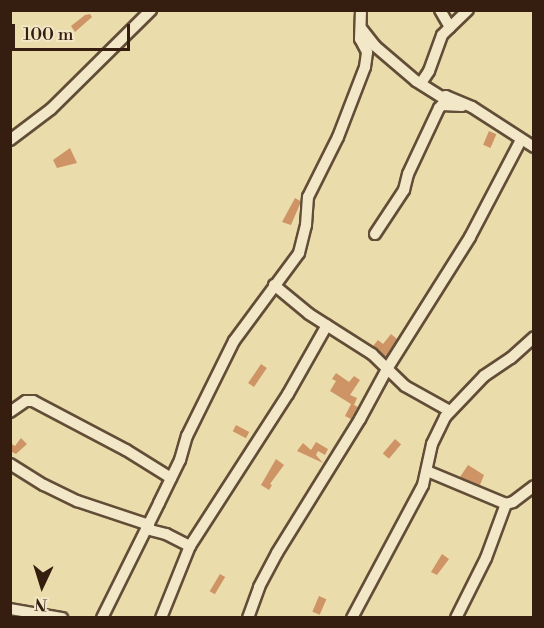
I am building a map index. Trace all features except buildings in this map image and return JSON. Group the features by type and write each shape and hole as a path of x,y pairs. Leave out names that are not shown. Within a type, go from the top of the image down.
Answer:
{"street":[{"path":"10,140 51,109 151,10"},
{"path":"102,618 171,478 187,436 234,341 299,253 306,225 308,197 338,137 365,67 367,52 361,41 362,10"},
{"path":"440,10 450,27"},
{"path":"421,83 429,70 442,35 468,10"},
{"path":"361,28 375,46 421,83 442,97 446,96 472,107 534,147"},
{"path":"375,234 404,190 408,174 439,108 442,105 472,107"},
{"path":"248,618 266,573 365,410 387,369 470,237 521,140"},
{"path":"274,285 296,304 372,354 405,386 450,411"},
{"path":"161,618 190,546 288,394 327,325"},
{"path":"352,618 423,485 432,444 450,411 484,376 519,352 534,337"},
{"path":"10,412 31,400 126,450 171,478"},
{"path":"10,464 44,485 77,501 166,534 190,546"},
{"path":"427,471 506,504"},
{"path":"456,618 486,558 506,504 534,486"},
{"path":"10,609 62,618"}]}
